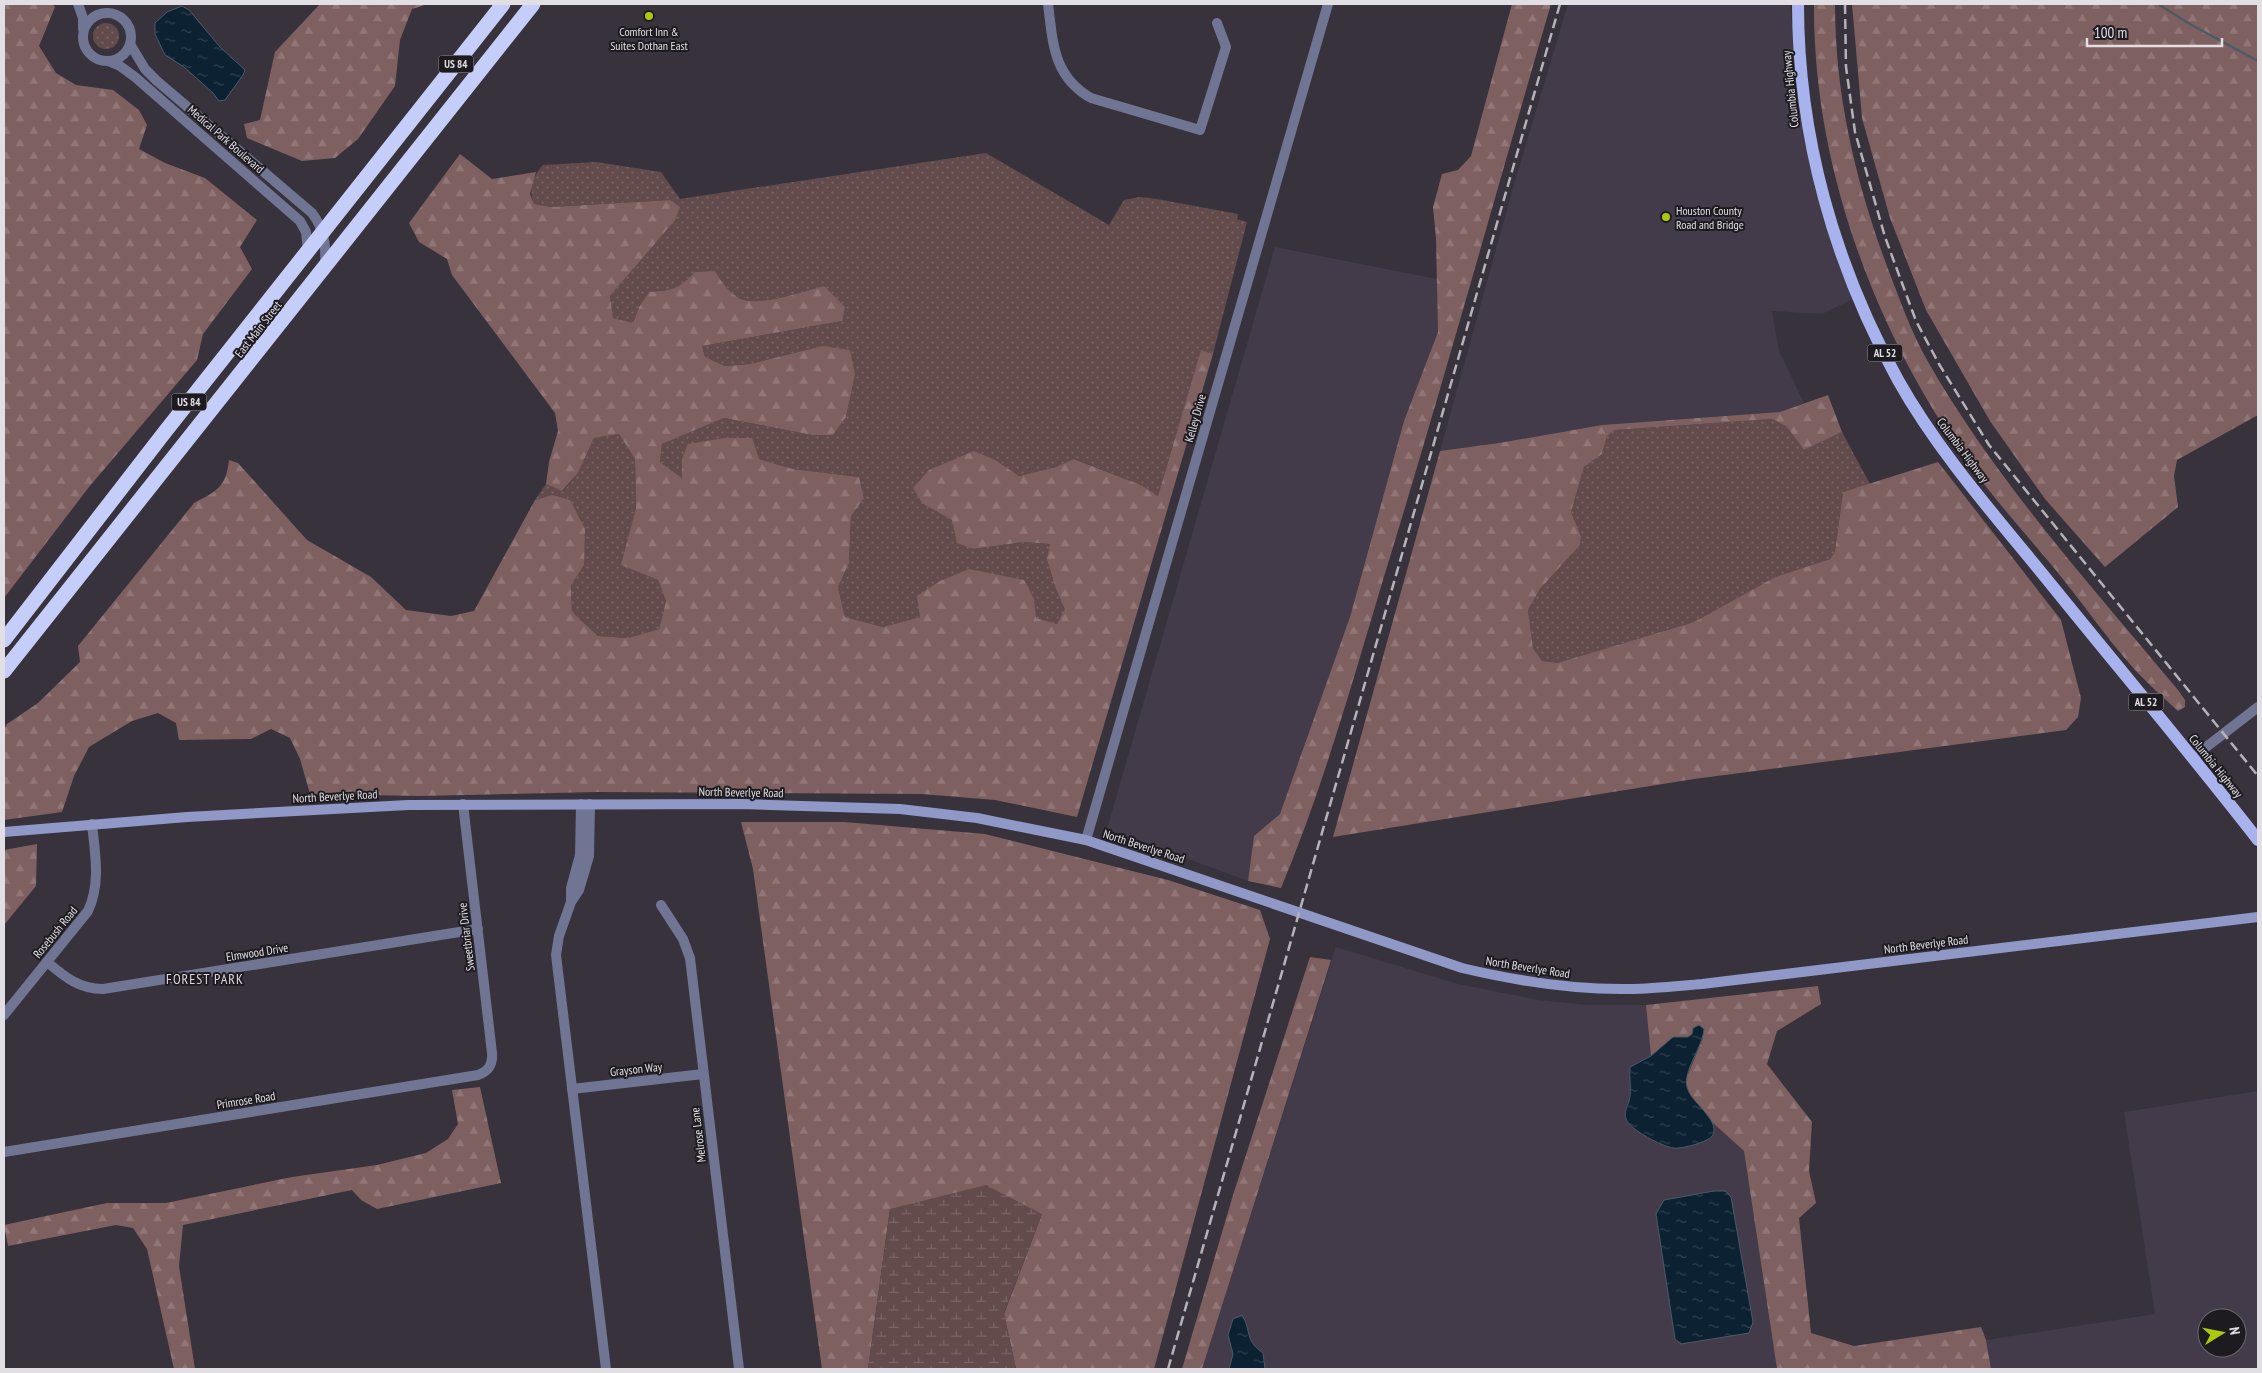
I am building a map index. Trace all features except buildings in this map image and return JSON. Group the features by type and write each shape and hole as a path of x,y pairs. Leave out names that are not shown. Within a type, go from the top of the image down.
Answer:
{"highway":[{"name":"East Main Street","path":"4,640 503,4"},
{"name":"East Main Street","path":"4,671 533,4"}],"main road":[{"name":"Columbia Highway","path":"1798,4 1800,61 1806,118 1828,214 1853,286 1899,380 1959,470 2258,840"}],"street":[{"path":"78,4 83,18 83,30 83,41 88,52 97,59 108,61 124,54 130,44 131,32 126,22 117,14 102,8 89,20 83,30"},
{"path":"1048,4 1054,50 1060,67 1078,91 1091,98 1200,130 1226,47 1217,23"},
{"name":"Kelley Drive","path":"1086,840 1328,4"},
{"name":"Medical Park Boulevard","path":"130,44 145,70 312,213 326,241 325,267"},
{"name":"Medical Park Boulevard","path":"108,61 120,66 135,77 300,221 306,232 308,251"},
{"path":"312,213 323,215 339,212"},
{"path":"2192,758 2258,707"},
{"name":"North Beverlye Road","path":"4,832 92,824 346,807 463,804 752,804 900,809 977,818 1086,840 1462,968 1516,980 1574,987 1630,989 1702,984 2258,917"},
{"name":"Sweetbriar Drive","path":"463,804 492,1053 490,1067"},
{"path":"586,804 580,855 571,888 570,902 559,936 556,955 606,1369"},
{"name":"Rosebush Road","path":"4,1015 88,911 93,900 96,868 92,824"},
{"name":"Melrose Lane","path":"661,905 680,933 688,952 739,1369"},
{"name":"Elmwood Drive","path":"47,962 74,983 89,988 103,989 478,929"},
{"name":"Primrose Road","path":"4,1152 478,1075 490,1067"},
{"name":"Grayson Way","path":"572,1089 703,1074"}],"shaded area":[{"path":"1568,4 1790,4 1798,102 1815,189 1853,299 1822,314 1772,311 1779,351 1804,403 1780,412 1602,425 1440,451 1515,181"},
{"path":"1275,247 1437,279 1438,332 1404,421 1350,617 1280,814 1254,836 1248,881 1107,829"},
{"path":"1336,947 1458,984 1538,1000 1587,1005 1646,1005 1651,1056 1630,1067 1630,1095 1626,1109 1714,1131 1712,1122 1744,1151 1777,1369 1202,1369"},
{"path":"2258,1091 2258,1369 1991,1369 1986,1340 2155,1314 2124,1112"}],"green space":[{"path":"4,4 53,4 55,7 39,46 56,73 76,85 113,90 139,110 147,125 139,149 165,163 205,178 257,220 240,247 252,269 203,334 197,360 89,487 4,598"},
{"path":"320,4 428,4 412,9 400,40 395,86 358,139 335,158 302,161 247,138 244,124 260,120 275,52"},
{"path":"1512,4 1551,4 1360,658 1324,774 1281,888 1248,881 1254,836 1280,814 1350,617 1404,421 1438,332 1436,238 1433,207 1442,174 1458,170 1471,156"},
{"path":"1814,4 1835,4 1836,38 1843,106 1857,172 1888,269 1921,349 1954,405 2014,490 2045,531 2178,690 2185,700 2185,707 2178,711 2125,659 2054,568 1987,488 1966,460 1933,409 1903,356 1877,301 1855,243 1837,184 1824,125 1816,64"},
{"path":"1852,4 2258,4 2258,415 2177,460 2174,476 2178,507 2105,567 2045,499 1990,421 1926,310 1890,218 1862,118"},
{"path":"106,23 115,27 119,36 115,45 106,49 97,45 93,36 97,27"},
{"path":"986,153 1109,225 1124,200 1140,197 1238,214 1237,219 1247,222 1213,354 1201,351 1158,496 1141,485 1075,459 1056,467 1019,476 997,461 923,504 952,520 974,549 1023,542 1050,544 1056,589 1066,609 1057,624 1035,618 1034,599 968,569 940,581 920,617 883,627 845,617 838,587 849,563 851,515 864,498 859,477 793,469 759,459 682,459 682,478 660,462 662,444 724,418 812,435 833,435 846,417 855,375 822,346 750,364 725,366 705,357 702,346 842,321 824,286 770,300 749,301 733,294 715,271 696,272 675,288 649,292 639,307 633,323 613,318 610,296 633,269 669,200 551,207 534,204 531,194 532,183 543,165 596,162 661,172 680,199"},
{"path":"460,154 492,179 536,172 530,194 534,204 551,207 670,200 680,207 675,220 610,296 613,318 633,323 639,307 649,292 675,288 695,272 715,271 729,290 741,299 749,301 770,300 824,286 845,307 842,321 702,346 705,357 725,366 750,364 822,346 850,350 855,375 846,417 833,435 812,435 724,418 662,444 660,462 682,478 682,459 688,444 725,438 752,438 759,459 793,469 859,477 864,498 851,516 849,563 838,587 845,617 883,627 920,617 917,596 940,581 968,569 1024,580 1034,599 1036,618 1057,624 1065,609 1056,589 1047,559 1050,544 1023,542 974,549 957,543 952,520 923,504 913,488 929,470 974,451 997,461 1019,476 1056,467 1074,459 1141,485 1158,496 1201,350 1213,354 1077,817 995,800 922,794 598,792 419,796 310,794 300,759 290,738 271,729 251,739 179,740 176,723 158,713 132,721 89,747 74,776 62,812 4,820 4,729 7,724 38,703 80,662 78,646 194,503 219,487 226,476 229,460 238,463 307,540 371,577 406,610 451,616 474,611 535,500 552,495 570,500 585,529 584,565 571,585 572,612 598,636 628,638 659,629 666,601 658,580 621,565 636,508 635,459 619,434 594,438 578,473 562,491 546,484 549,462 558,431 555,413 452,275 447,259 419,242 409,223"},
{"path":"1828,395 1842,432 1804,450 1787,427 1772,419 1615,430 1607,436 1602,454 1584,467 1571,512 1581,536 1580,545 1540,589 1528,610 1533,648 1542,661 1557,663 1694,622 1775,577 1830,559 1835,551 1843,492 1938,462 2061,620 2081,698 2078,717 2066,730 1694,779 1333,837 1440,451 1602,425 1780,412"},
{"path":"1772,419 1787,427 1804,450 1842,432 1870,484 1843,492 1835,551 1830,559 1775,577 1694,622 1557,663 1542,661 1533,648 1528,610 1540,589 1580,545 1581,536 1571,512 1584,467 1602,454 1607,436 1615,430"},
{"path":"619,434 635,459 636,508 622,565 658,580 666,601 659,629 628,638 598,636 572,612 571,584 584,565 552,495 535,500 546,484 563,491 578,473 594,438"},
{"path":"741,822 844,822 985,834 1168,880 1260,910 1270,939 1154,1369 1016,1369 1004,1314 1042,1214 890,1209 868,1369 822,1369 753,869"},
{"path":"37,844 36,886 4,925 4,850"},
{"path":"1310,957 1331,960 1202,1369 1182,1369 1233,1195"},
{"path":"1818,986 1821,1004 1777,1031 1767,1064 1812,1122 1809,1171 1816,1203 1799,1218 1811,1333 1854,1346 1981,1327 1986,1340 1991,1369 1777,1369 1744,1151 1712,1122 1692,1099 1687,1087 1686,1079 1703,1038 1692,1034 1688,1037 1673,1037 1651,1056 1646,1005"},
{"path":"480,1087 501,1183 377,1209 361,1200 352,1190 183,1225 179,1266 195,1369 174,1369 147,1249 133,1228 116,1225 8,1246 4,1225 107,1203 166,1203 292,1177 377,1165 426,1153 448,1139 458,1124 452,1090"},
{"path":"986,1185 1042,1214 1004,1313 1016,1369 868,1369 890,1209"}],"water":[{"path":"182,6 189,10 220,47 245,70 225,100 219,101 213,93 184,67 165,55 155,34 155,23 167,12"},
{"path":"1699,1025 1704,1029 1703,1036 1690,1066 1687,1087 1693,1099 1709,1117 1714,1129 1713,1135 1711,1138 1689,1146 1669,1147 1640,1133 1626,1119 1630,1093 1630,1067 1651,1056 1673,1037 1688,1037 1692,1034 1693,1028"},
{"path":"1714,1191 1725,1191 1731,1197 1753,1322 1749,1333 1681,1344 1675,1339 1656,1214 1664,1200"},
{"path":"1242,1315 1253,1344 1263,1353 1265,1369 1229,1369 1233,1354 1228,1335 1233,1319"}],"waterway":[{"path":"2158,4 2188,23 2258,61"}],"railway":[{"path":"1168,1369 1560,4"},
{"path":"1845,4 1846,67 1855,132 1885,237 1916,321 1939,364 1989,445 2258,776"}],"place":[{"name":"Comfort Inn & Suites Dothan East","path":"649,16"},
{"name":"Houston County Road and Bridge","path":"1666,217"}],"district":[{"name":"FOREST PARK","path":"205,979"}]}
